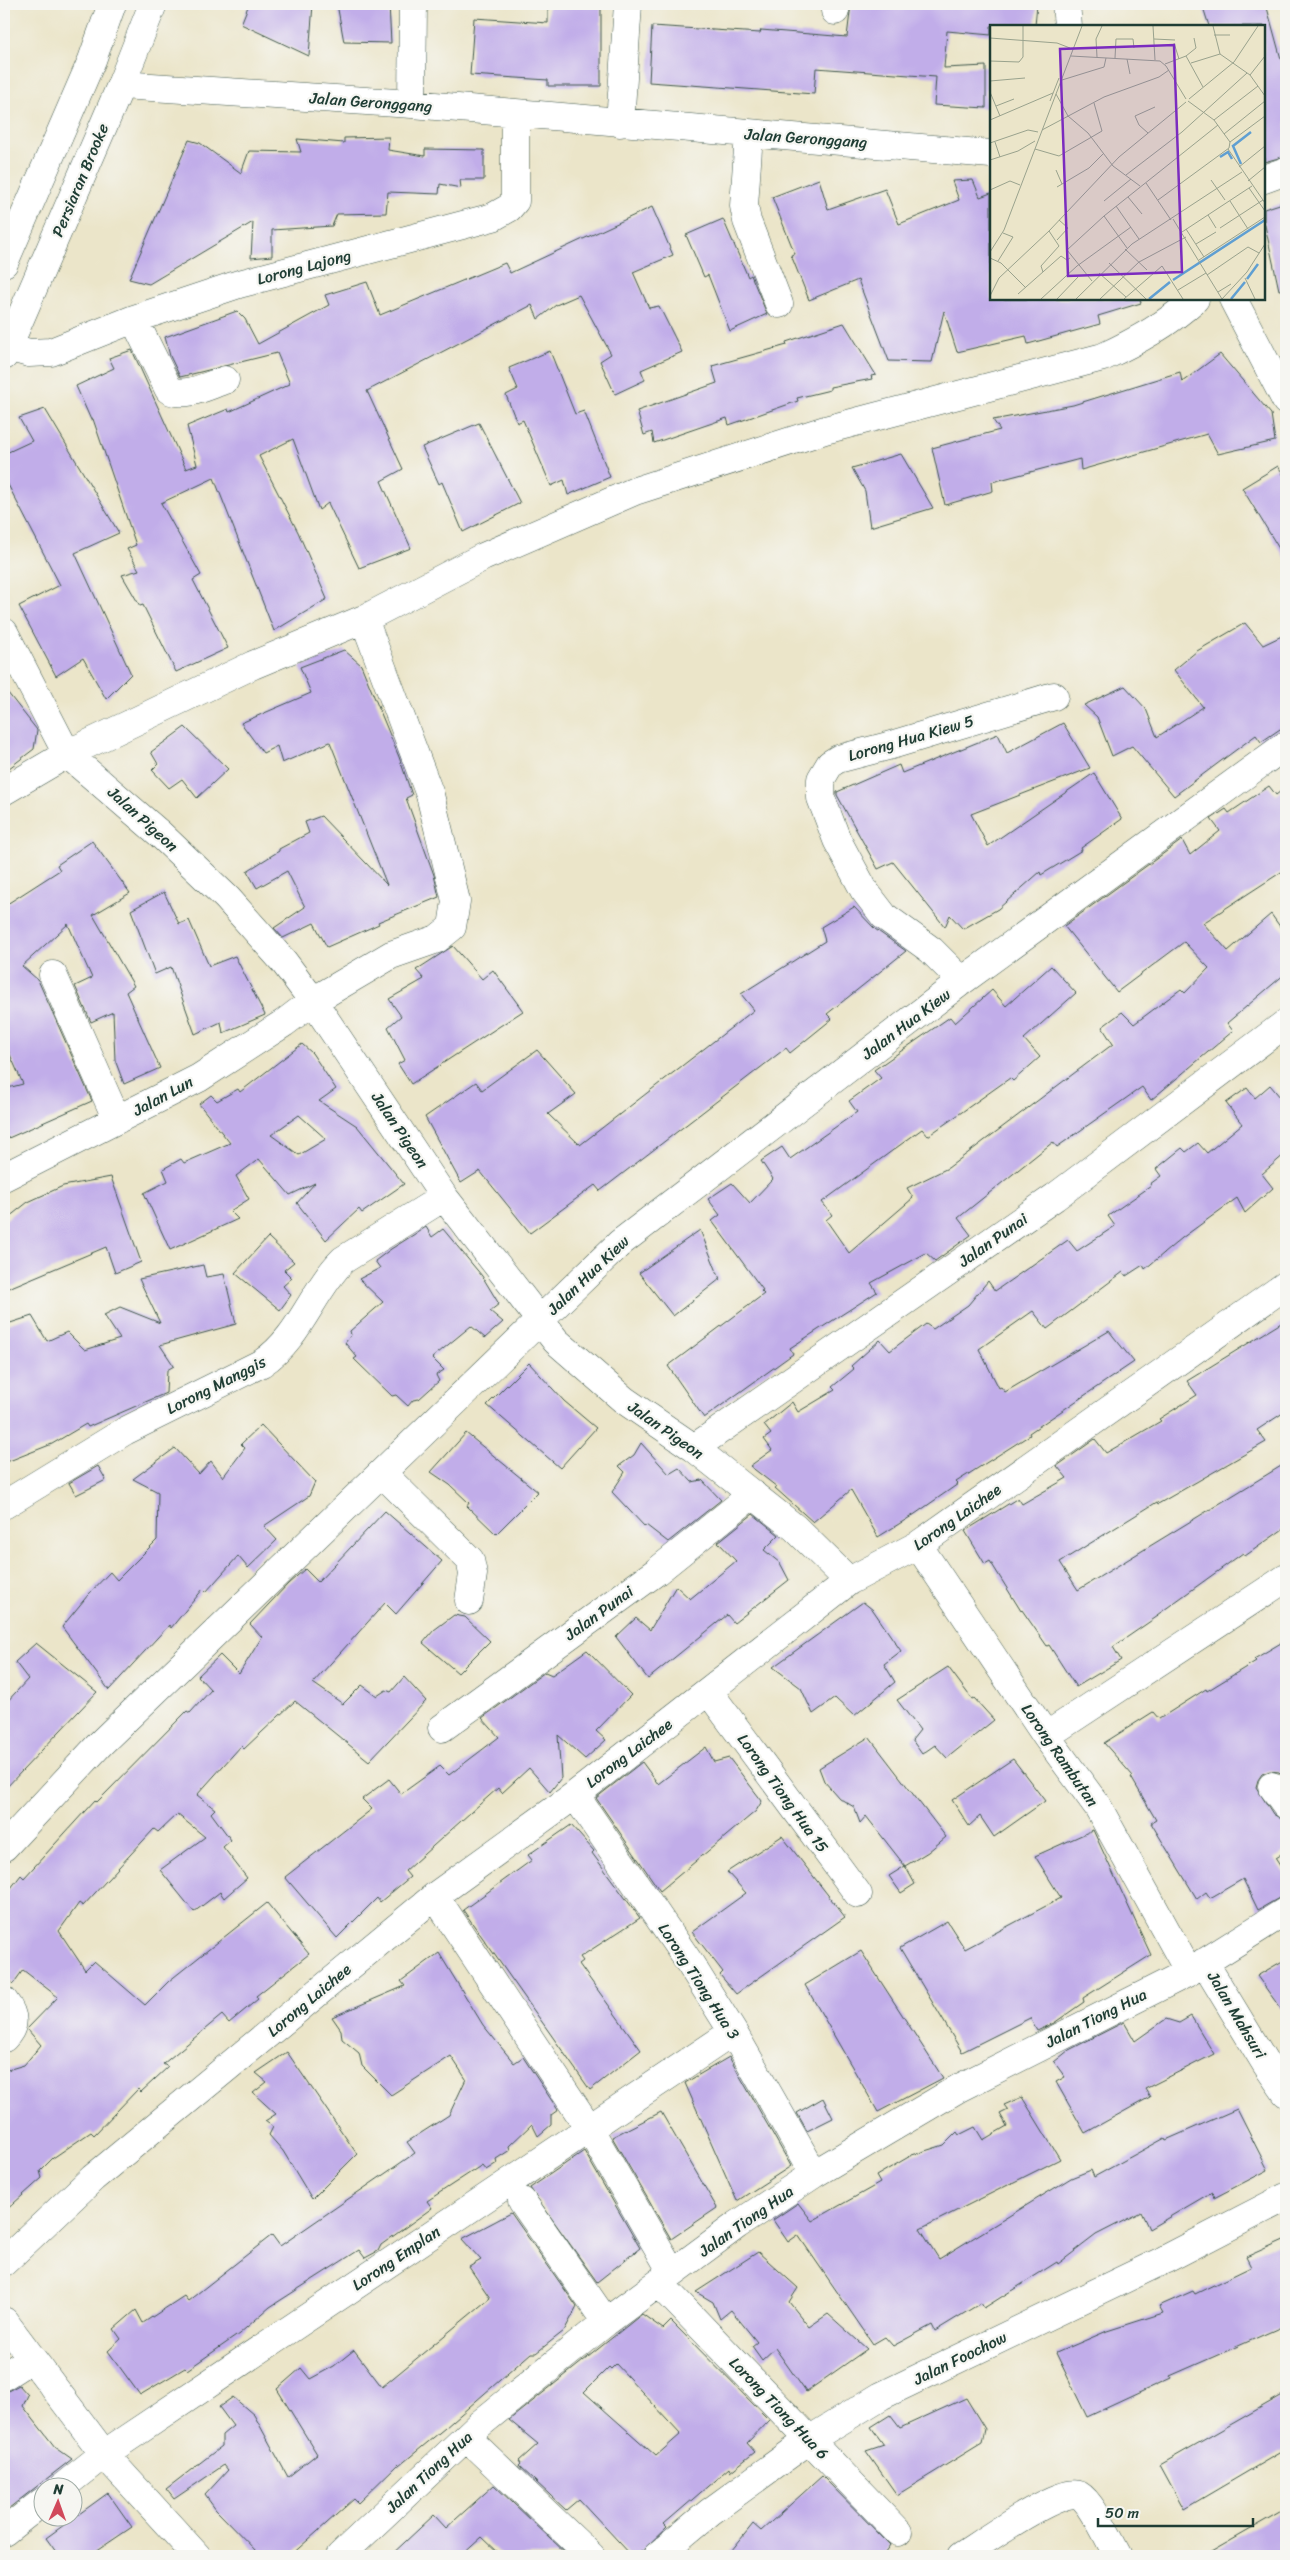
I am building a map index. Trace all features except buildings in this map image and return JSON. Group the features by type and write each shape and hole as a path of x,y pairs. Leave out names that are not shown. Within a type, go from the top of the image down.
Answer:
{"street":[{"path":"4,263 92,60 112,4"},
{"name":"Persiaran Brooke","path":"6,351 121,85 153,4"},
{"path":"412,104 413,4"},
{"path":"620,123 628,4"},
{"path":"1066,4 1068,25"},
{"name":"Jalan Geronggang","path":"121,85 412,104 990,154"},
{"name":"Lorong Lajong","path":"6,351 51,352 134,319 240,284 493,217 509,208 515,201 516,113"},
{"path":"749,134 744,206 747,221 779,304"},
{"path":"1265,179 1286,171"},
{"path":"4,791 67,754 253,665 364,619 483,557 635,491 825,430 1104,357 1172,320 1194,300"},
{"path":"1234,300 1286,401"},
{"path":"134,319 169,390 176,393 184,393 225,380"},
{"name":"Jalan Lun","path":"4,1176 199,1078 284,1023 313,1001 391,955 437,940 452,927 455,915 455,895 430,794 364,619"},
{"name":"Jalan Pigeon","path":"4,632 67,754 160,834 227,898 284,962 313,1001 444,1196 556,1341 624,1400 694,1448 795,1528 850,1580"},
{"name":"Lorong Hua Kiew 5","path":"962,980 931,950 884,916 864,890 837,840 822,798 821,779 830,764 838,759 1054,696"},
{"name":"Jalan Hua Kiew","path":"4,1847 100,1744 620,1243 962,980 1286,745"},
{"path":"53,974 116,1120"},
{"name":"Jalan Punai","path":"694,1448 1055,1197 1286,1023"},
{"name":"Lorong Manggis","path":"4,1505 125,1431 262,1363 277,1353 286,1343 329,1274 343,1260 444,1196"},
{"name":"Lorong Laichee","path":"4,2262 93,2178 434,1896 575,1795 850,1580 918,1546 1286,1285"},
{"path":"382,1474 470,1560 473,1574 469,1601"},
{"name":"Jalan Punai","path":"442,1728 656,1572 753,1494"},
{"name":"Lorong Rambutan","path":"918,1546 1046,1736 1098,1807 1197,1967"},
{"path":"1046,1736 1286,1578"},
{"name":"Lorong Tiong Hua 15","path":"709,1692 858,1894"},
{"name":"Lorong Tiong Hua 3","path":"575,1795 691,1965 733,2032 814,2174"},
{"name":"Lorong Tiong Hua 6","path":"434,1896 589,2128 666,2278 809,2440 898,2532"},
{"name":"Jalan Tiong Hua","path":"353,2552 466,2437 606,2322 814,2174 959,2088 1197,1967 1286,1911"},
{"name":"Jalan Mahsuri","path":"1197,1967 1286,2093"},
{"path":"4,2001 11,2010 14,2021 13,2027 4,2038"},
{"name":"Lorong Emplan","path":"74,2478 104,2454 733,2032"},
{"name":"Jalan Foochow","path":"657,2556 710,2512 809,2440 881,2396 1164,2260 1286,2197"},
{"path":"522,2201 606,2322"},
{"path":"4,2321 104,2454 197,2556"},
{"path":"4,2376 32,2358"},
{"path":"466,2437 591,2556"},
{"path":"961,2556 1049,2502 1069,2493 1080,2496 1089,2505 1118,2556"},
{"path":"4,2532 32,2510"}]}
